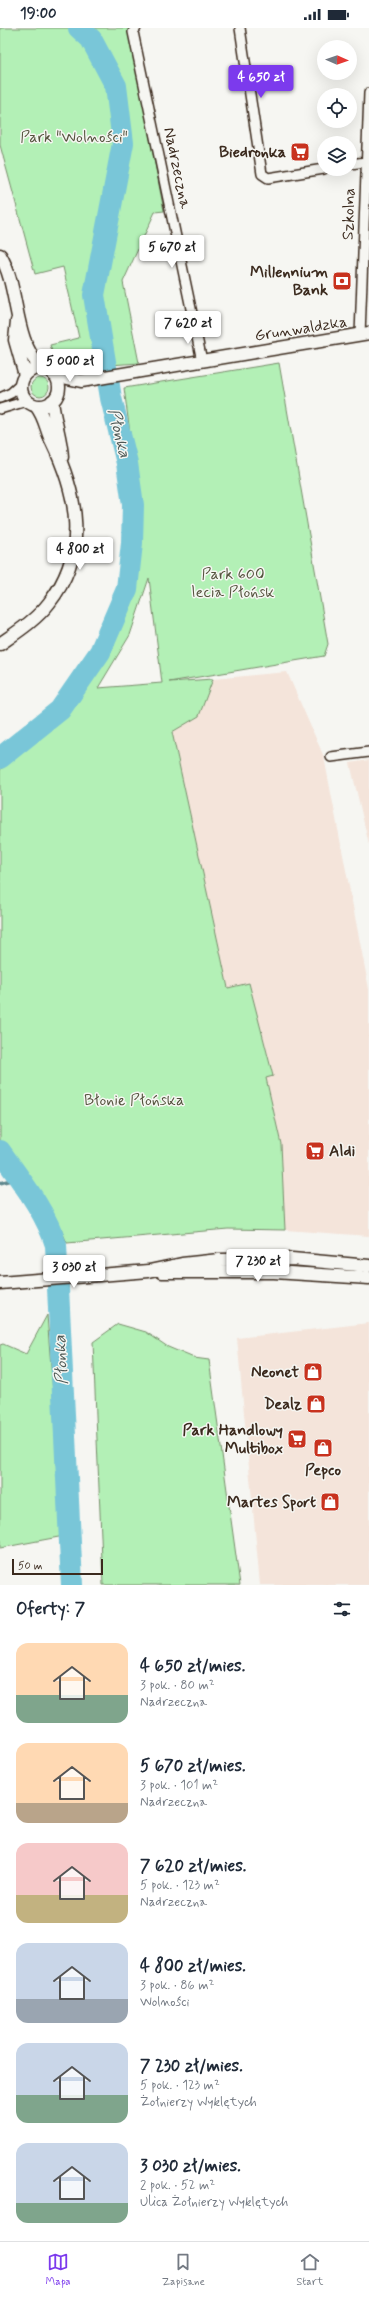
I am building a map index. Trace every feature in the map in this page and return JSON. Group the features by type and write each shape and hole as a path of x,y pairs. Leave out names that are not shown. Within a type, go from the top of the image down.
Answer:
{"street":[{"name":"Nadrzeczna","path":"136,28 133,32 202,361"},
{"path":"240,28 262,174 268,178 317,170"},
{"name":"Szkolna","path":"366,335 366,162 369,93"},
{"path":"357,163 366,162"},
{"path":"0,255 7,272 17,320 33,357 41,368 54,375 58,385 54,398 53,414 60,436 63,464"},
{"path":"0,644 34,620 49,603 62,582 70,563 75,542 75,510 72,491 63,464 32,403 21,390 23,379 15,340 17,320"},
{"name":"Grunwaldzka","path":"54,398 81,382 366,335"},
{"path":"0,398 11,393 32,369 41,368"},
{"name":"Grunwaldzka","path":"54,375 81,382"},
{"path":"0,409 32,403 45,405 54,398"},
{"path":"331,757 369,752"},
{"path":"0,1283 148,1271 188,1263 258,1258 369,1266"},
{"path":"148,1271 182,1273 274,1272 369,1278"}],"shaded area":[{"path":"287,672 324,757 369,989 369,1236 285,1230 281,1144 266,1077 273,1075 249,983 228,988 172,732 199,716 213,679"},
{"path":"369,760 369,845 350,763"},
{"path":"369,1323 369,1585 260,1585 237,1338"}],"green space":[{"name":"Park \"Wolności\"","path":"0,28 129,28 164,211 155,212 123,282 139,363 66,368 55,361 50,345 79,338 63,267 35,274 0,145"},
{"name":"Błonie Płońska","path":"279,363 328,644 324,656 169,682 213,679 199,716 172,732 228,988 249,983 273,1076 266,1078 281,1144 285,1230 228,1229 67,1243 61,1229 0,1142 0,770 64,713 105,654 132,591 141,516 124,388","holes":["149,578 162,683 98,688 130,635"]},
{"path":"36,378 44,378 49,383 47,394 44,396 36,396 31,391 31,383"},
{"path":"47,1315 64,1536 0,1548 0,1345 3,1344 26,1354"},
{"path":"118,1324 146,1332 168,1347 194,1358 209,1360 240,1585 103,1585 93,1342"}],"waterway":[{"name":"Płonka","path":"0,758 60,710 100,652 127,589 132,543 133,505 127,463 111,398 94,295 123,143 116,86 91,39 79,28"},
{"name":"Płonka","path":"0,1151 39,1208 46,1220 56,1245 72,1585"},
{"path":"0,1183 18,1178"}],"place":[{"name":"Biedronka","path":"300,152"},
{"name":"Millennium Bank","path":"342,281"},
{"name":"Aldi","path":"315,1151"},
{"name":"Neonet","path":"313,1372"},
{"name":"Dealz","path":"316,1404"},
{"name":"Park Handlowy Multibox","path":"297,1439"},
{"name":"Pepco","path":"323,1448"},
{"name":"Martes Sport","path":"330,1502"}],"park label":[{"name":"Park 600 lecia Płońsk","path":"233,583"}]}
